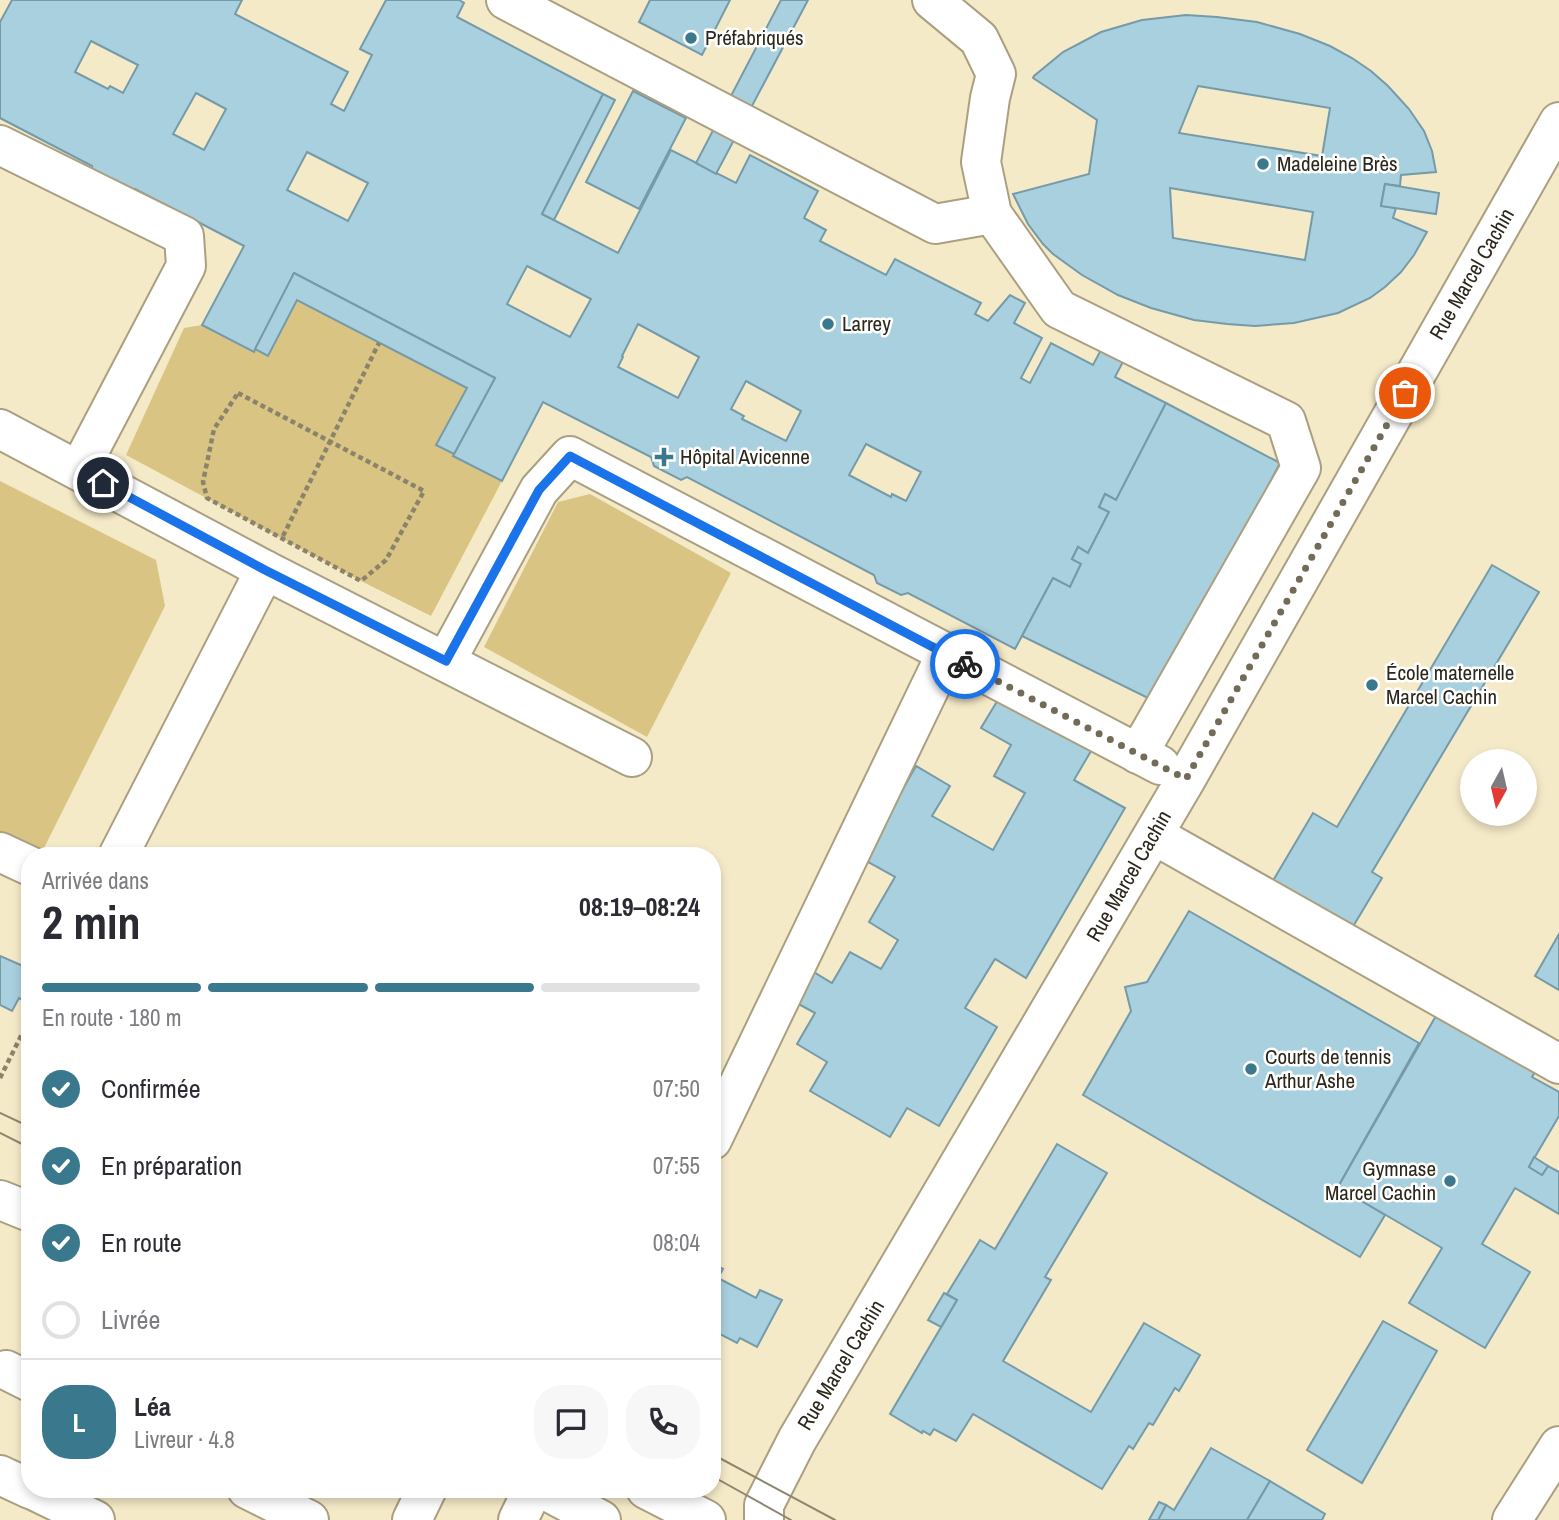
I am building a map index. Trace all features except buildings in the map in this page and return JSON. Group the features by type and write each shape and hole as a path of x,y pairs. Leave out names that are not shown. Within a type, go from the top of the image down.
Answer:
{"street":[{"path":"506,0 934,224 992,214"},
{"path":"932,0 979,39 996,74 981,162 992,214 1059,309 1286,421 1301,468 1138,754"},
{"name":"Rue Marcel Cachin","path":"764,1520 764,1505 797,1440 1154,835 1559,122"},
{"path":"0,145 184,236 186,266 79,470"},
{"path":"0,429 79,470 273,554 446,661 632,757"},
{"path":"446,661 539,490 570,456 1186,779"},
{"path":"123,847 273,554"},
{"path":"721,1121 946,654"},
{"path":"1154,835 1559,1064"},
{"path":"0,852 21,862"},
{"path":"0,1200 21,1208"},
{"path":"1513,1520 1559,1446"},
{"path":"0,1475 21,1485"},
{"path":"49,1498 95,1520"},
{"path":"265,1498 309,1520"},
{"path":"412,1520 423,1498"},
{"path":"518,1520 529,1498"},
{"path":"560,1498 601,1520"},
{"path":"663,1498 706,1520"}],"path":[{"path":"273,554 379,343"},
{"path":"238,393 424,491 386,560 361,581 273,554 207,498 203,482 214,429 238,393"},
{"path":"0,1078 21,1036"}],"shaded area":[{"path":"297,300 467,388 437,445 502,481 431,616 126,455 184,328 202,325 268,356"},
{"path":"0,481 156,560 165,606 44,847 21,847 21,849 0,842"},
{"path":"590,494 731,573 647,737 484,647 558,502"}],"tram line":[{"path":"0,1113 21,1123"},
{"path":"0,1133 21,1144"},
{"path":"721,1459 835,1520"},
{"path":"721,1481 791,1520"}],"way so far":[{"path":"965,664 1186,779 1405,393"}],"place":[{"name":"Préfabriqués","path":"691,38"},
{"name":"Madeleine Brès","path":"1263,164"},
{"name":"Larrey","path":"828,324"},
{"name":"Hôpital Avicenne","path":"664,457"},
{"name":"École maternelle Marcel Cachin","path":"1372,685"},
{"name":"Courts de tennis Arthur Ashe","path":"1251,1069"},
{"name":"Gymnase Marcel Cachin","path":"1450,1181"}],"route":[{"path":"103,483 265,570 446,661 539,490 570,456 965,664"}]}
